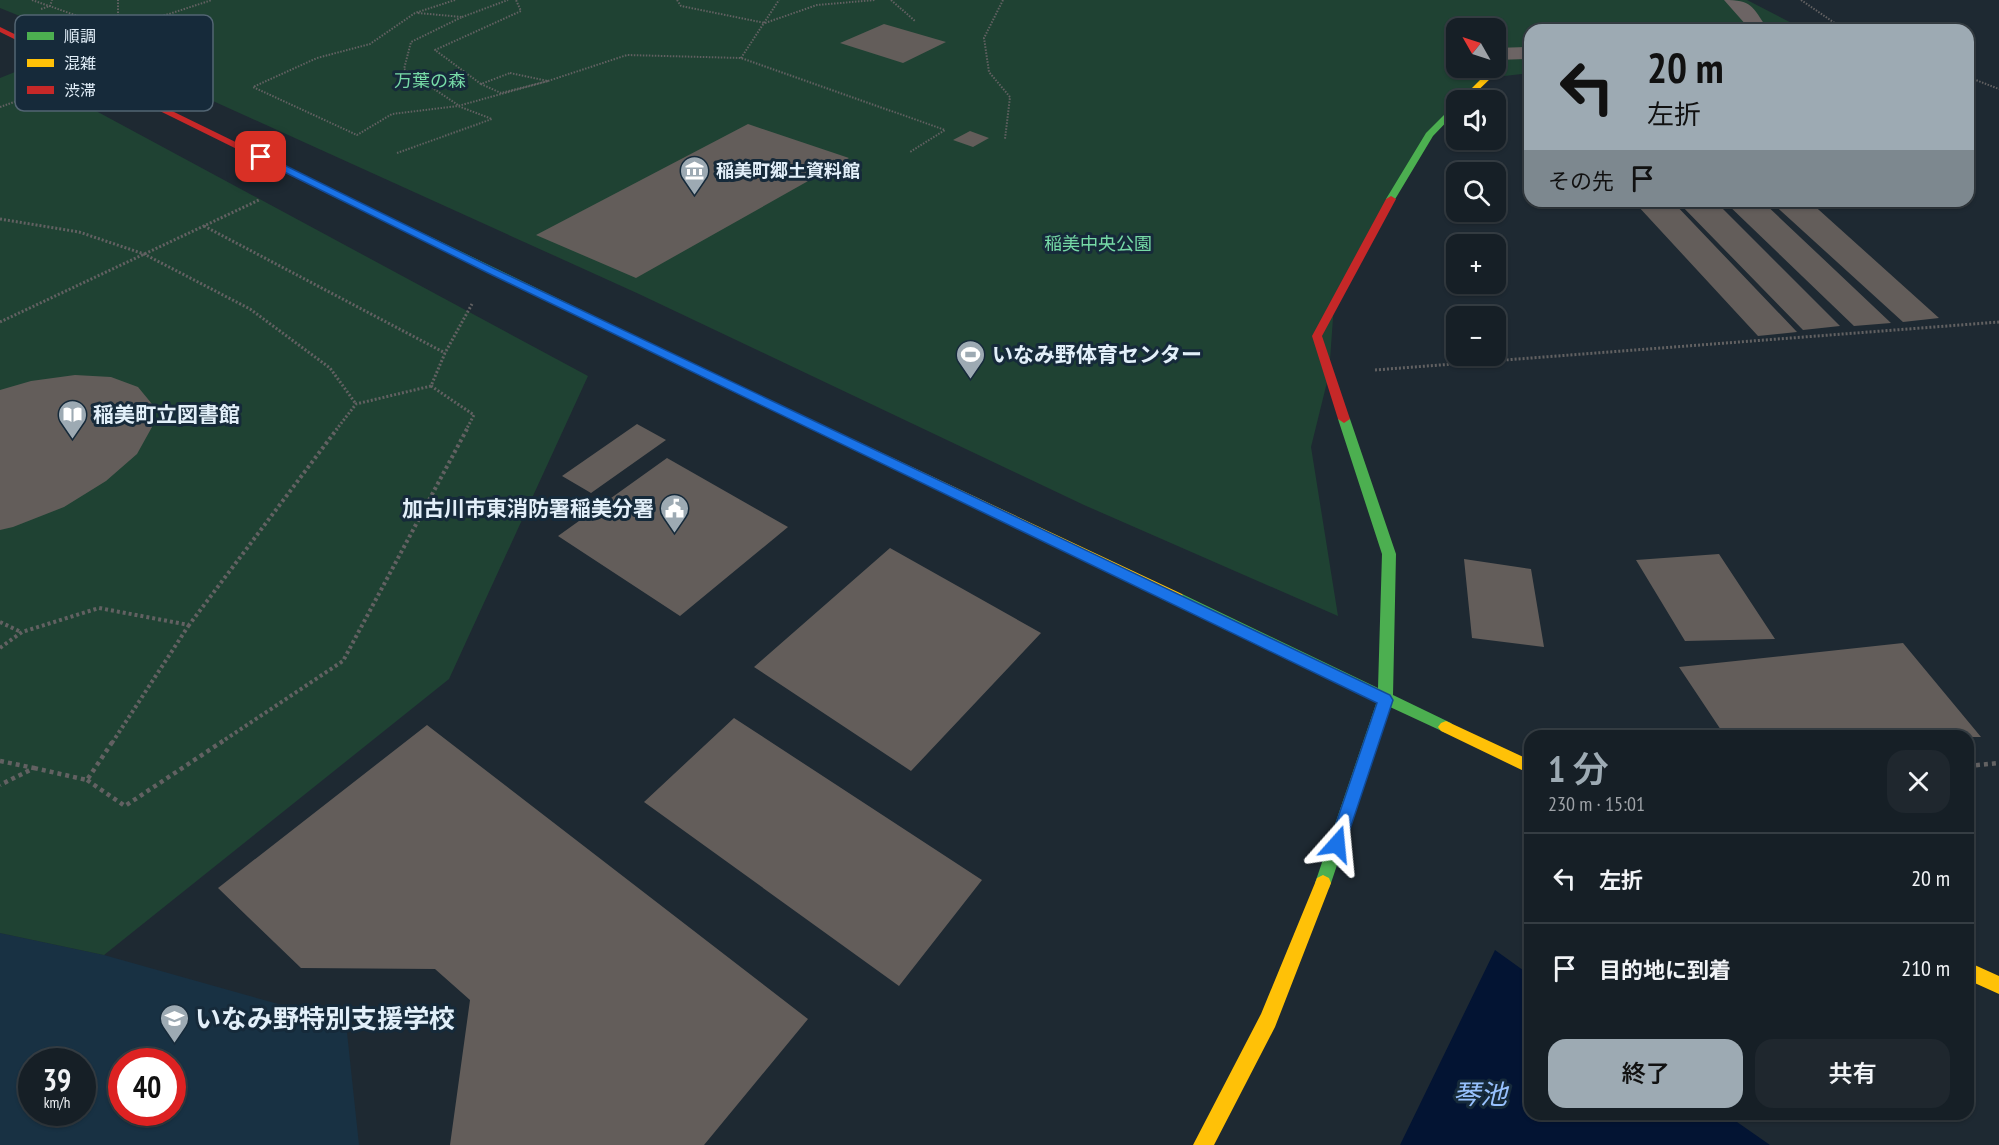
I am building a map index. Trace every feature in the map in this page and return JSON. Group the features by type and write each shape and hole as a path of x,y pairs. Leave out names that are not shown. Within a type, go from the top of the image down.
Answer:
{"street":[{"path":"1733,0 1746,11 1755,24"},
{"path":"0,29 15,36"},
{"path":"1506,54 1524,53"},
{"path":"1473,90 1484,78"},
{"path":"168,111 492,271 1385,700 1524,764"},
{"path":"1203,1145 1272,1009 1330,865 1385,700 1389,554 1317,336 1374,228 1425,142 1446,119"},
{"path":"1974,973 1999,985"}],"path":[{"path":"32,0 75,15"},
{"path":"165,15 212,0"},
{"path":"454,0 415,13 370,44 317,58 253,87 357,135 392,114 458,106 548,81 627,55 741,58 945,130 910,152"},
{"path":"397,153 492,119 458,106 404,69 411,42 462,17 508,0"},
{"path":"516,0 521,11 435,50 481,84 501,93 548,81"},
{"path":"677,0 681,6 765,23 817,5 875,0"},
{"path":"741,58 779,0"},
{"path":"891,0 915,21"},
{"path":"1004,0 984,38 989,72 1010,97 1005,140"},
{"path":"1801,0 1836,24"},
{"path":"415,13 462,17"},
{"path":"481,84 510,73 548,81"},
{"path":"1974,79 1999,89"},
{"path":"0,107 15,102"},
{"path":"0,322 266,197"},
{"path":"0,219 79,232 144,254 250,309 330,368 356,404"},
{"path":"203,225 445,353"},
{"path":"431,386 445,353 492,271"},
{"path":"1329,374 1999,322"},
{"path":"0,761 87,780 125,806 343,661 474,415 431,386 356,404 189,624 87,780"},
{"path":"0,648 22,632 99,608 189,624"},
{"path":"0,622 22,632"},
{"path":"1974,765 1999,763"},
{"path":"0,785 34,768"}],"shaded area":[{"name":"いなみ野特別支援学校","path":"0,933 104,955 346,1023 359,1145 0,1145"}],"green space":[{"name":"稲美中央公園","path":"0,0 1747,0 1793,24 1524,24 1524,74 1506,76 1506,18 1446,18 1446,78 1487,78 1476,90 1446,90 1446,121 1421,148 1334,304 1329,374 1311,447 1338,616 1084,505 639,294 213,101 213,15 17,15 0,8"},
{"path":"15,72 15,111 96,111 588,376 449,679 104,955 0,933 0,78"}],"water":[{"name":"琴池","path":"1495,950 1524,971 1524,1120 1734,1120 1770,1145 1400,1145"}],"building":[{"path":"884,24 946,42 903,63 840,43"},
{"name":"稲美町郷土資料館","path":"748,124 849,158 636,278 536,235"},
{"path":"970,131 989,138 973,147 953,140"},
{"path":"1639,207 1678,207 1797,332 1758,336"},
{"path":"1683,207 1721,207 1840,326 1803,330"},
{"path":"1730,207 1768,207 1891,323 1854,326"},
{"path":"1777,207 1816,207 1939,318 1903,322"},
{"name":"稲美町立図書館","path":"75,375 111,377 138,387 152,404 152,427 137,454 106,481 64,507 0,530 0,390 31,381"},
{"path":"637,424 666,440 591,493 562,476"},
{"path":"667,458 788,527 680,616 558,536"},
{"path":"890,548 1041,633 911,771 754,667"},
{"path":"1719,554 1775,639 1685,641 1636,560"},
{"path":"1464,559 1531,569 1544,647 1472,638"},
{"path":"1903,643 1981,737 1974,737 1974,730 1721,730 1679,667"},
{"path":"734,718 982,880 899,986 644,802"},
{"path":"427,725 808,1019 704,1145 450,1145 470,1000 435,969 301,968 218,888"}],"traffic: fast":[{"path":"1391,199 1429,135 1446,118"},
{"path":"335,194 708,374"},
{"path":"1323,883 1385,700 1389,554 1344,419"},
{"path":"1177,598 1446,727"}],"traffic: slow":[{"path":"1474,90 1487,78"},
{"path":"708,374 1177,598"},
{"path":"1446,727 1524,764"},
{"path":"1203,1145 1268,1020 1323,883"},
{"path":"1974,974 1999,985"}],"traffic: jam":[{"path":"0,29 15,36"},
{"path":"166,111 335,194"},
{"path":"1344,419 1317,336 1391,199"}],"place":[{"name":"稲美町郷土資料館","path":"695,196"},
{"name":"いなみ野体育センター","path":"971,380"},
{"name":"稲美町立図書館","path":"72,440"},
{"name":"加古川市東消防署稲美分署","path":"675,534"},
{"name":"いなみ野特別支援学校","path":"174,1044"}],"route":[{"path":"261,157 492,271 653,346 1385,700 1337,844"}],"park label":[{"name":"万葉の森","path":"430,80"}]}
